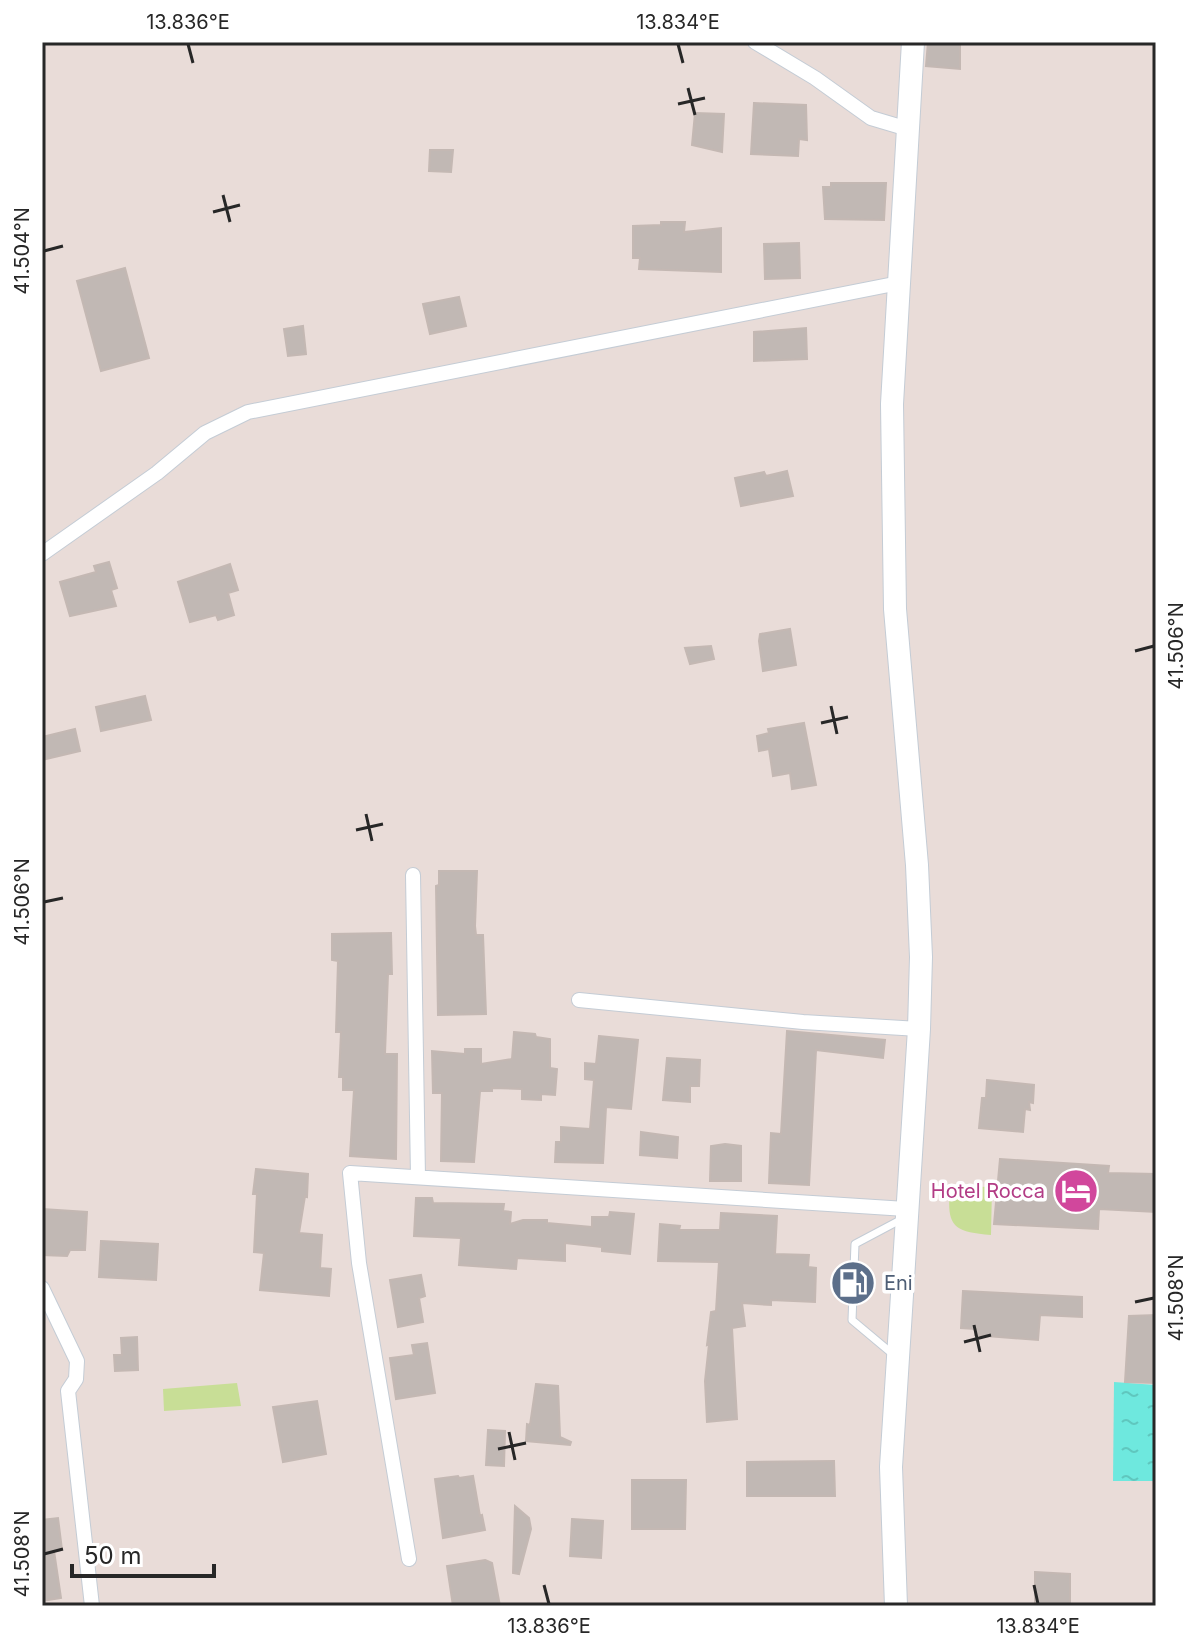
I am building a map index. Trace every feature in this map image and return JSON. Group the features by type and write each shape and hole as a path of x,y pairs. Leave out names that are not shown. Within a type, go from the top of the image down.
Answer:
{"main road":[{"path":"896,1606 891,1467 921,957 917,865 895,609 892,404 913,42"}],"street":[{"path":"755,42 815,78 871,118 908,129"},
{"path":"42,554 157,473 205,433 248,412 899,283"},
{"path":"413,875 418,1177"},
{"path":"579,1000 803,1022 919,1029"},
{"path":"409,1559 362,1277 350,1173 906,1213"},
{"path":"42,1288 77,1361 76,1379 68,1391 92,1606"}],"lane":[{"path":"897,1358 852,1320 855,1244 906,1213"}],"green space":[{"path":"950,1186 992,1187 991,1235 977,1234 954,1224 949,1209"},
{"path":"237,1383 241,1406 164,1411 163,1389"}],"water":[{"path":"1114,1382 1156,1385 1156,1481 1113,1481"}],"building":[{"path":"928,42 960,42 960,69 926,66"},
{"path":"754,103 806,105 807,140 799,139 798,156 751,154"},
{"path":"695,113 724,114 722,152 692,145"},
{"path":"430,150 453,150 451,172 429,171"},
{"path":"831,183 886,183 884,220 825,219 823,187 831,187"},
{"path":"661,222 685,222 684,232 721,228 721,272 639,269 640,258 633,258 633,226 661,225"},
{"path":"799,243 800,278 765,279 764,244"},
{"path":"125,268 149,358 101,371 77,281"},
{"path":"459,297 466,326 430,334 423,304"},
{"path":"303,326 306,354 288,356 284,329"},
{"path":"806,328 807,359 754,361 754,332"},
{"path":"787,471 793,496 741,506 735,478"},
{"path":"109,562 117,588 111,590 116,606 70,616 60,582 96,572 94,566"},
{"path":"230,564 238,590 228,593 234,615 218,620 216,615 190,622 178,582"},
{"path":"790,629 796,665 763,671 760,634"},
{"path":"711,646 714,659 690,664 685,648"},
{"path":"145,696 151,720 101,731 96,707"},
{"path":"804,723 816,785 792,789 790,773 773,776 769,749 759,751 757,736 769,733 768,729"},
{"path":"75,729 80,751 42,760 42,737"},
{"path":"439,871 477,871 475,926 476,935 483,935 486,1014 438,1015 436,886 439,885"},
{"path":"391,933 392,974 388,974 385,1054 397,1054 396,1159 350,1156 354,1090 343,1090 343,1077 339,1077 341,1032 336,1032 338,961 332,960 332,934"},
{"path":"787,1031 885,1040 883,1058 816,1050 809,1185 769,1183 771,1133 781,1134"},
{"path":"514,1032 550,1039 550,1068 557,1069 555,1095 541,1094 541,1100 522,1099 522,1089 492,1088 492,1091 480,1091 474,1162 441,1161 442,1093 433,1093 432,1051 465,1054 465,1049 481,1049 481,1064 512,1059"},
{"path":"599,1036 638,1040 631,1109 606,1107 603,1163 555,1162 556,1142 561,1142 561,1127 590,1129 594,1080 585,1079 585,1063 596,1064"},
{"path":"667,1058 700,1060 699,1086 690,1086 690,1102 663,1100"},
{"path":"987,1080 1034,1085 1033,1103 1029,1102 1030,1110 1025,1109 1023,1132 979,1128"},
{"path":"641,1132 678,1137 677,1158 640,1155"},
{"path":"711,1146 741,1146 741,1181 710,1181"},
{"name":"Hotel Rocca","path":"1000,1159 1109,1166 1108,1173 1156,1174 1156,1212 1099,1209 1098,1229 994,1224"},
{"path":"256,1169 308,1174 307,1197 299,1233 322,1235 320,1268 331,1269 329,1296 260,1290 264,1253 254,1252"},
{"path":"416,1198 432,1198 433,1203 504,1204 503,1211 511,1212 510,1224 523,1220 547,1220 547,1223 592,1227 592,1217 609,1217 610,1212 634,1214 630,1254 565,1243 565,1261 517,1258 516,1269 459,1265 461,1238 414,1236"},
{"path":"42,1209 87,1212 85,1250 70,1250 67,1256 42,1255"},
{"path":"721,1213 777,1216 775,1254 809,1255 808,1267 816,1268 815,1302 771,1300 771,1305 742,1303 745,1326 732,1328 737,1419 707,1422 707,1345 711,1312 716,1311 719,1262 658,1261 660,1224 680,1226 679,1230 720,1230"},
{"path":"101,1241 158,1244 156,1280 99,1277"},
{"path":"421,1275 425,1296 419,1298 423,1322 398,1327 390,1280"},
{"path":"963,1291 1082,1297 1082,1317 1040,1315 1038,1340 975,1335 976,1329 961,1328"},
{"path":"1156,1315 1156,1383 1125,1382 1129,1316"},
{"path":"137,1337 138,1370 115,1371 114,1355 122,1355 121,1338"},
{"path":"427,1343 435,1393 396,1399 390,1358 414,1355 412,1345"},
{"path":"536,1384 558,1386 560,1437 571,1442 570,1445 526,1441"},
{"path":"317,1401 326,1454 283,1462 273,1407"},
{"path":"488,1430 505,1431 504,1466 486,1465"},
{"path":"834,1461 835,1496 747,1496 747,1462"},
{"path":"473,1476 485,1530 443,1538 435,1479"},
{"path":"632,1480 686,1480 685,1529 632,1529"},
{"path":"515,1506 529,1518 531,1529 519,1574 513,1573"},
{"path":"58,1518 62,1550 54,1551 61,1598 42,1601 42,1520"},
{"path":"572,1519 603,1521 601,1558 570,1556"},
{"path":"485,1560 492,1563 500,1606 453,1606 447,1566"},
{"path":"1035,1572 1070,1574 1070,1606 1035,1606"}],"place":[{"name":"Hotel Rocca","path":"1076,1191"},
{"name":"Eni","path":"853,1283"}]}
